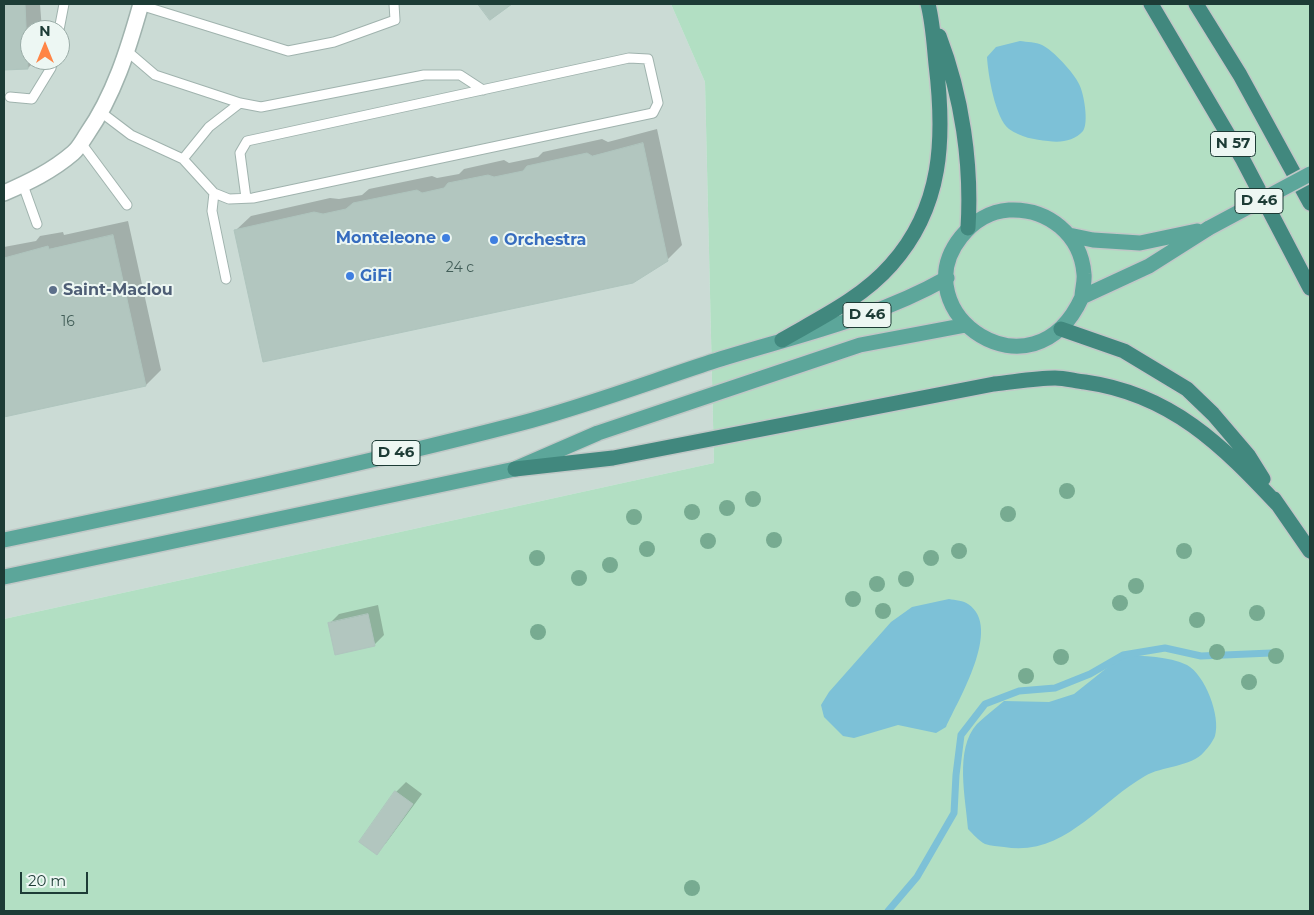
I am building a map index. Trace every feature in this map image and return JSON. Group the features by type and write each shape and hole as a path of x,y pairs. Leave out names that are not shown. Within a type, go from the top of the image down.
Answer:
{"highway":[{"name":"N 57","path":"1150,4 1243,160 1310,288"},
{"name":"N 57","path":"1196,4 1240,75 1310,203"},
{"path":"929,10 952,70 966,149 969,205 968,228"},
{"path":"782,340 853,298 890,267 907,246 920,223 934,186 941,153 941,102 929,10"},
{"path":"1061,329 1124,351 1187,390 1213,414 1248,455 1278,506 1310,551"},
{"path":"515,469 613,458 994,384 1055,378 1102,385 1140,395 1165,407 1199,430 1238,462 1278,506"}],"main road":[{"name":"D 46","path":"1082,297 1149,266 1209,228 1310,174"},
{"path":"1001,210 1039,213 1056,222 1069,235 1080,254 1083,268 1082,297 1074,315 1061,329 1043,340 1023,346 1002,345 982,338 966,325 955,311 949,295 947,278 949,260 956,243 968,228 983,217 1001,210"},
{"name":"D 46","path":"1069,235 1093,240 1140,243 1209,228"},
{"name":"D 46","path":"4,540 337,467 520,424 782,340 872,314 915,296 947,278"},
{"name":"D 46","path":"4,578 515,469 598,433 860,345 966,325"}],"street":[{"path":"4,193 37,180 74,152 81,143 102,113 127,52 140,4"}],"lane":[{"path":"61,20 64,4"},
{"path":"140,4 288,52 334,42 394,20 394,4"},
{"path":"127,52 155,75 240,103 261,107 424,75 460,75 484,90"},
{"path":"102,113 131,135 183,159 214,193 230,199 246,198 653,114 658,103 648,59 629,58 247,141 240,153 246,198"},
{"path":"10,97 32,99 50,70"},
{"path":"183,159 208,127 240,103"},
{"path":"81,143 127,205"},
{"path":"24,185 37,224"},
{"path":"214,193 212,211 226,279"}],"shaded area":[{"path":"4,4 671,4 705,82 714,463 4,619"}],"green space":[{"path":"671,4 1310,4 1310,911 4,911 4,619 714,463 705,82"}],"water":[{"path":"1020,41 1037,43 1047,48 1063,62 1076,79 1081,88 1086,122 1083,131 1076,137 1058,142 1043,141 1013,132 1004,123 993,95 987,57 996,47"},
{"path":"949,599 968,604 978,615 981,629 980,646 975,664 946,727 936,733 898,725 854,738 843,736 824,717 821,705 829,692 891,622 912,607"},
{"path":"1123,655 1172,660 1187,665 1194,670 1205,687 1214,707 1216,718 1215,736 1209,746 1192,761 1145,776 1063,836 1045,844 1025,848 985,844 968,829 963,775 966,747 970,734 977,724 1004,701 1049,702 1074,694"}],"building":[{"path":"4,4 25,4 26,20 20,20 20,69 4,70"},
{"path":"478,4 512,4 490,20"},
{"path":"643,143 668,261 633,283 263,362 234,230 314,212 323,214 346,209 353,203 417,190 422,193 444,188 448,183 488,175 494,177 523,171 527,166 587,153 592,156"},
{"path":"113,235 146,386 4,417 4,258 48,246 49,249"},
{"path":"368,614 375,646 335,655 328,623"},
{"path":"395,791 413,804 377,855 359,842"}],"waterway":[{"path":"888,911 917,877 954,813 961,735 985,704 1019,691 1055,688 1090,674 1123,655 1165,648 1201,656 1271,653"}],"place":[{"name":"Monteleone","path":"446,238"},
{"name":"Orchestra","path":"494,240"},
{"name":"GiFi","path":"350,276"},
{"name":"Saint-Maclou","path":"53,290"}]}
